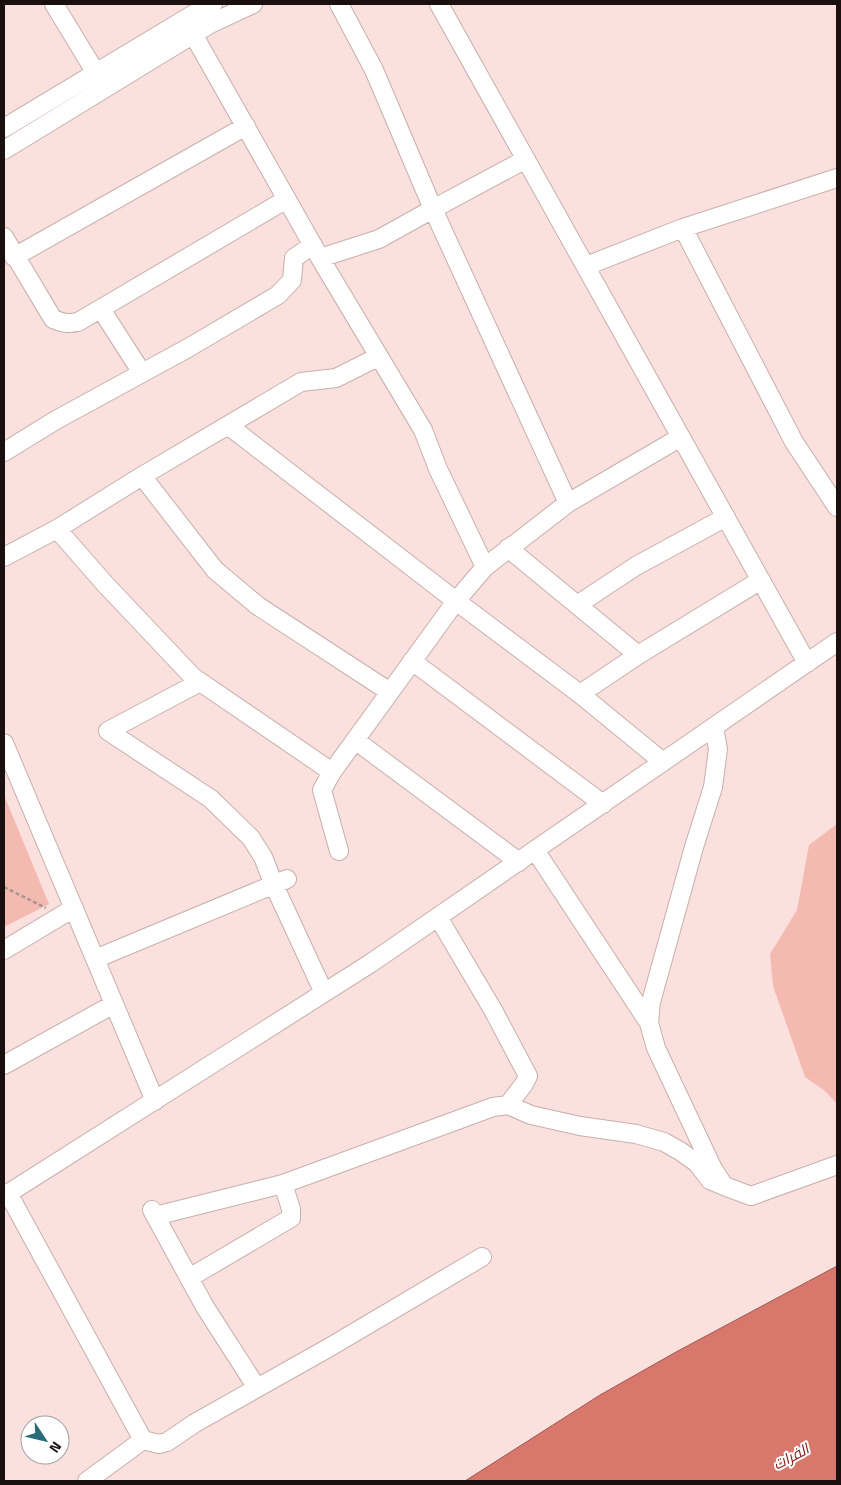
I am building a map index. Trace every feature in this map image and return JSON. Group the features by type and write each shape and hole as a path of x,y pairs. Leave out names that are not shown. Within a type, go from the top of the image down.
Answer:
{"street":[{"path":"54,4 96,73"},
{"path":"4,150 131,62 197,12 213,4"},
{"path":"4,128 96,73 131,62 253,4"},
{"path":"340,4 374,70 433,209 568,503"},
{"path":"439,4 807,663"},
{"path":"193,34 316,251 423,430 438,469 485,567"},
{"path":"14,257 246,126"},
{"path":"4,452 56,420 188,348 278,295 292,280 294,258 316,251 379,239 526,159"},
{"path":"586,266 683,228 837,178"},
{"path":"4,237 14,257 53,319 66,324 78,322 101,309 287,199"},
{"path":"683,228 794,442 837,507"},
{"path":"101,309 142,373"},
{"path":"4,557 301,382 336,378 378,357"},
{"path":"229,426 580,694 663,762"},
{"path":"339,852 322,790 332,772 456,601 485,567 568,503 681,437"},
{"path":"142,476 215,570 258,606 390,692"},
{"path":"577,605 636,566 726,517"},
{"path":"56,528 105,584 193,677 332,772"},
{"path":"508,548 638,655"},
{"path":"580,694 638,655 761,580"},
{"path":"482,1257 196,1423 167,1442 159,1444 143,1440 6,1194 324,993 519,862 837,642"},
{"path":"412,661 603,804"},
{"path":"200,682 108,730 211,799 251,838 280,882 324,993"},
{"path":"649,1023 650,1002 713,787 718,749 714,727"},
{"path":"355,740 519,862"},
{"path":"4,743 67,912 95,959 155,1101"},
{"path":"535,850 649,1023 656,1048 713,1169 724,1186"},
{"path":"95,959 280,882"},
{"path":"4,950 67,912"},
{"path":"438,917 493,1010 528,1076 508,1105"},
{"path":"4,1065 114,1004"},
{"path":"257,1388 205,1306 154,1213 283,1184 493,1107 508,1105 532,1114 580,1126 636,1134 664,1142 697,1163 710,1180 751,1196 837,1165"},
{"path":"189,1278 291,1218 292,1209 283,1184"},
{"path":"87,1481 143,1440"}],"path":[{"path":"4,887 67,912"}],"shaded area":[{"path":"4,795 49,904 4,927"},
{"path":"837,824 837,1104 825,1091 805,1077 773,986 770,954 797,910 809,845"}],"water":[{"name":"الفرات","path":"837,1266 837,1481 465,1481 600,1395"}]}
